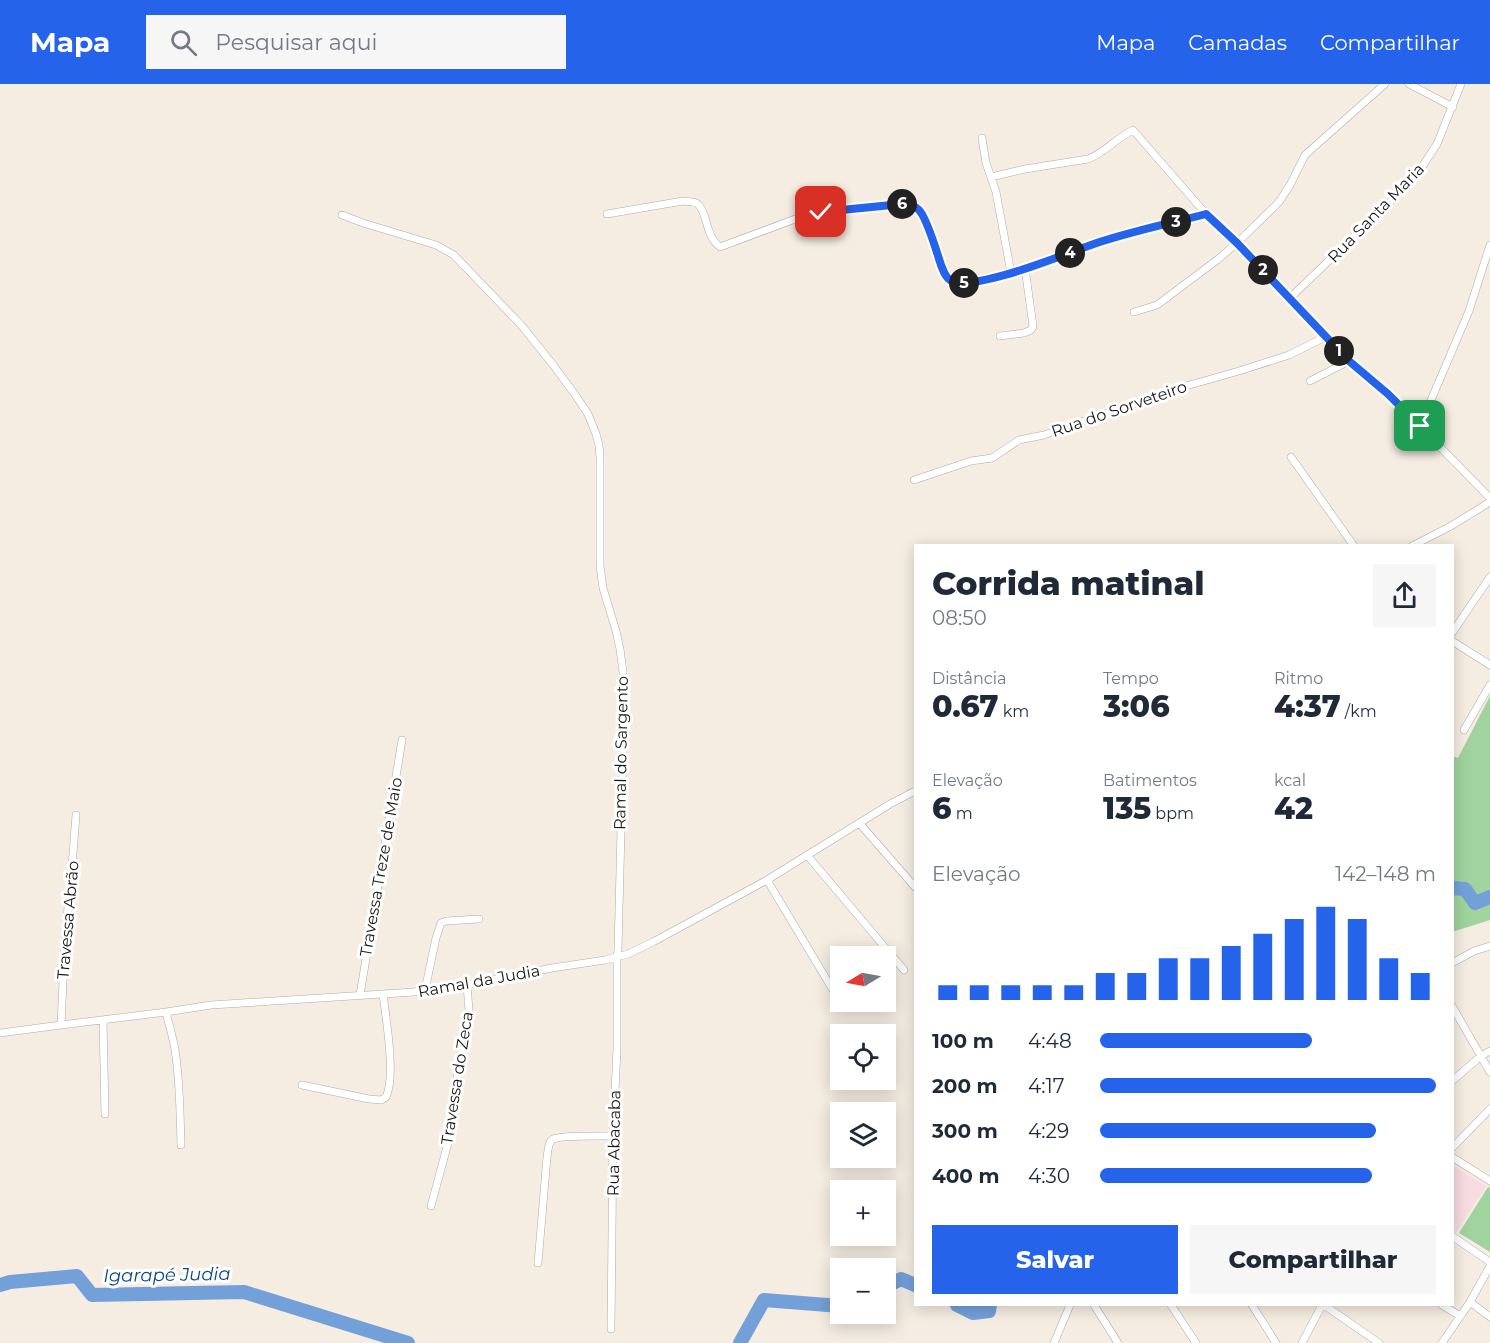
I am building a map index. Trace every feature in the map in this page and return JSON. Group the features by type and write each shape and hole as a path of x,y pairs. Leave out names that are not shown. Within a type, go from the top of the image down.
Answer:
{"street":[{"path":"1134,312 1157,305 1237,243 1279,202 1305,155 1385,84"},
{"path":"1409,84 1453,107"},
{"name":"Rua Santa Maria","path":"1290,298 1414,179 1437,144 1461,84"},
{"path":"991,177 1025,168 1088,159 1133,130 1206,214 1237,243 1349,361 1388,394 1420,426 1490,500 1451,526 1416,544"},
{"path":"982,138 986,163 996,192 1011,273"},
{"path":"607,214 684,201 692,202 697,204 701,210 712,239 720,247 807,215 910,204 924,217 948,279 970,282 1011,273 1090,245 1206,214"},
{"name":"Ramal do Sargento","path":"342,215 436,244 454,255 535,342 588,414 596,434 600,452 600,566 603,588 616,630 623,672 624,710 616,957"},
{"path":"1420,426 1469,311 1490,245"},
{"path":"1000,336 1024,333 1031,330 1033,326 1024,268"},
{"name":"Rua do Sorveteiro","path":"914,480 971,461 992,458 1019,440 1044,435 1160,394 1288,355 1325,337"},
{"path":"1310,381 1349,361"},
{"path":"1291,457 1353,544"},
{"path":"1454,630 1490,577"},
{"path":"1454,642 1490,665"},
{"path":"1464,730 1490,685"},
{"name":"Travessa Treze de Maio","path":"360,995 402,740"},
{"name":"Ramal da Judia","path":"0,1034 211,1005 414,992 467,985 616,957 653,942 767,880 914,792"},
{"name":"Travessa Abrão","path":"61,1024 65,939 76,815"},
{"path":"860,824 914,886"},
{"path":"807,855 904,970"},
{"path":"767,880 830,986"},
{"path":"425,990 441,923 479,919"},
{"path":"1454,962 1474,951 1490,946"},
{"name":"Rua Abacaba","path":"610,1329 613,1136 617,1048 616,957"},
{"name":"Travessa do Zeca","path":"432,1206 454,1121 453,1101 469,1010 467,985"},
{"path":"302,1085 369,1099 384,1099 388,1092 390,1066 383,994"},
{"path":"1454,1009 1490,1072"},
{"path":"166,1012 175,1048 181,1145"},
{"path":"103,1020 105,1114"},
{"path":"1454,1079 1490,1051"},
{"path":"1454,1146 1490,1109"},
{"path":"538,1263 550,1141 573,1137 613,1136"},
{"path":"1454,1158 1490,1181"},
{"path":"1442,1343 1470,1302 1490,1264 1454,1237"},
{"path":"1470,1302 1490,1317"},
{"path":"1054,1343 1070,1306"},
{"path":"1096,1306 1118,1343"},
{"path":"1172,1306 1196,1343"},
{"path":"1253,1306 1276,1343"},
{"path":"1302,1343 1322,1306"},
{"path":"1324,1306 1379,1343"},
{"path":"1444,1306 1460,1316"}],"shaded area":[{"path":"1454,1166 1486,1186 1456,1233 1454,1232"}],"green space":[{"path":"1490,696 1490,920 1454,931 1454,757 1458,758"},
{"path":"1488,1187 1490,1188 1490,1252 1459,1233"}],"waterway":[{"name":"Igarapé Judia","path":"1454,888 1465,889 1475,903 1490,897"},
{"name":"Igarapé Judia","path":"0,1285 10,1282 77,1276 92,1295 244,1292 408,1343"},
{"name":"Igarapé Judia","path":"896,1282 901,1279 914,1285"},
{"name":"Igarapé Judia","path":"740,1343 764,1300 830,1305"},
{"name":"Igarapé Judia","path":"959,1306 973,1313 989,1311 990,1306"}],"route":[{"path":"821,212 910,204 924,217 934,248 948,279 963,283 1011,273 1090,245 1206,214 1237,243 1349,361 1388,394 1420,426"}]}
